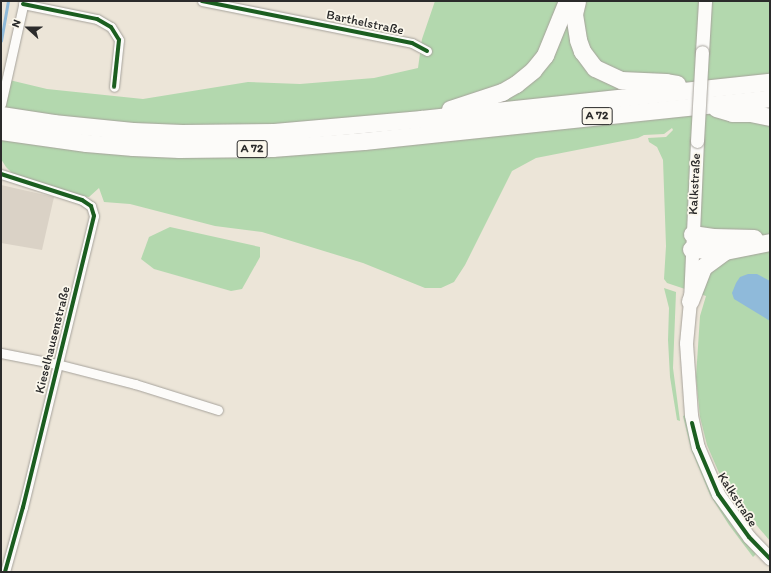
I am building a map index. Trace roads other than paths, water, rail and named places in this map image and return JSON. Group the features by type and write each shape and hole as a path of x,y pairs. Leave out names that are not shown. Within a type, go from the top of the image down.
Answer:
{"highway":[{"path":"421,119 502,92 516,84 533,70 546,55 567,1"},
{"path":"577,1 574,14 578,40 582,51 595,68 621,80 666,82 704,97 732,113 750,113 770,117"},
{"name":"A 72","path":"1,115 19,126 132,147 194,149 272,148 364,141 704,97 770,82"},
{"name":"A 72","path":"1,132 19,126 223,133 330,128 421,119 704,97 770,98"},
{"path":"692,242 713,237 754,238 770,234"},
{"path":"692,242 725,251"},
{"path":"690,301 703,267 725,251 770,242"}],"main road":[{"name":"Kalkstraße","path":"705,1 690,301 686,343 687,381 691,415 698,447 718,494 749,537 770,559"}],"street":[{"name":"Barthelstraße","path":"202,1 412,43 427,51"},
{"path":"1,104 23,3 97,19 111,27 119,40 114,87"},
{"name":"Kieselhausenstraße","path":"1,174 82,200 91,206 94,216 23,507 5,572"},
{"name":"Kieselhausenstraße","path":"1,353 57,364 135,384 218,410"}],"water":[{"path":"748,274 757,274 770,281 770,321 734,299 732,293 736,283 740,277"}],"waterway":[{"path":"1,41 8,1"}]}
